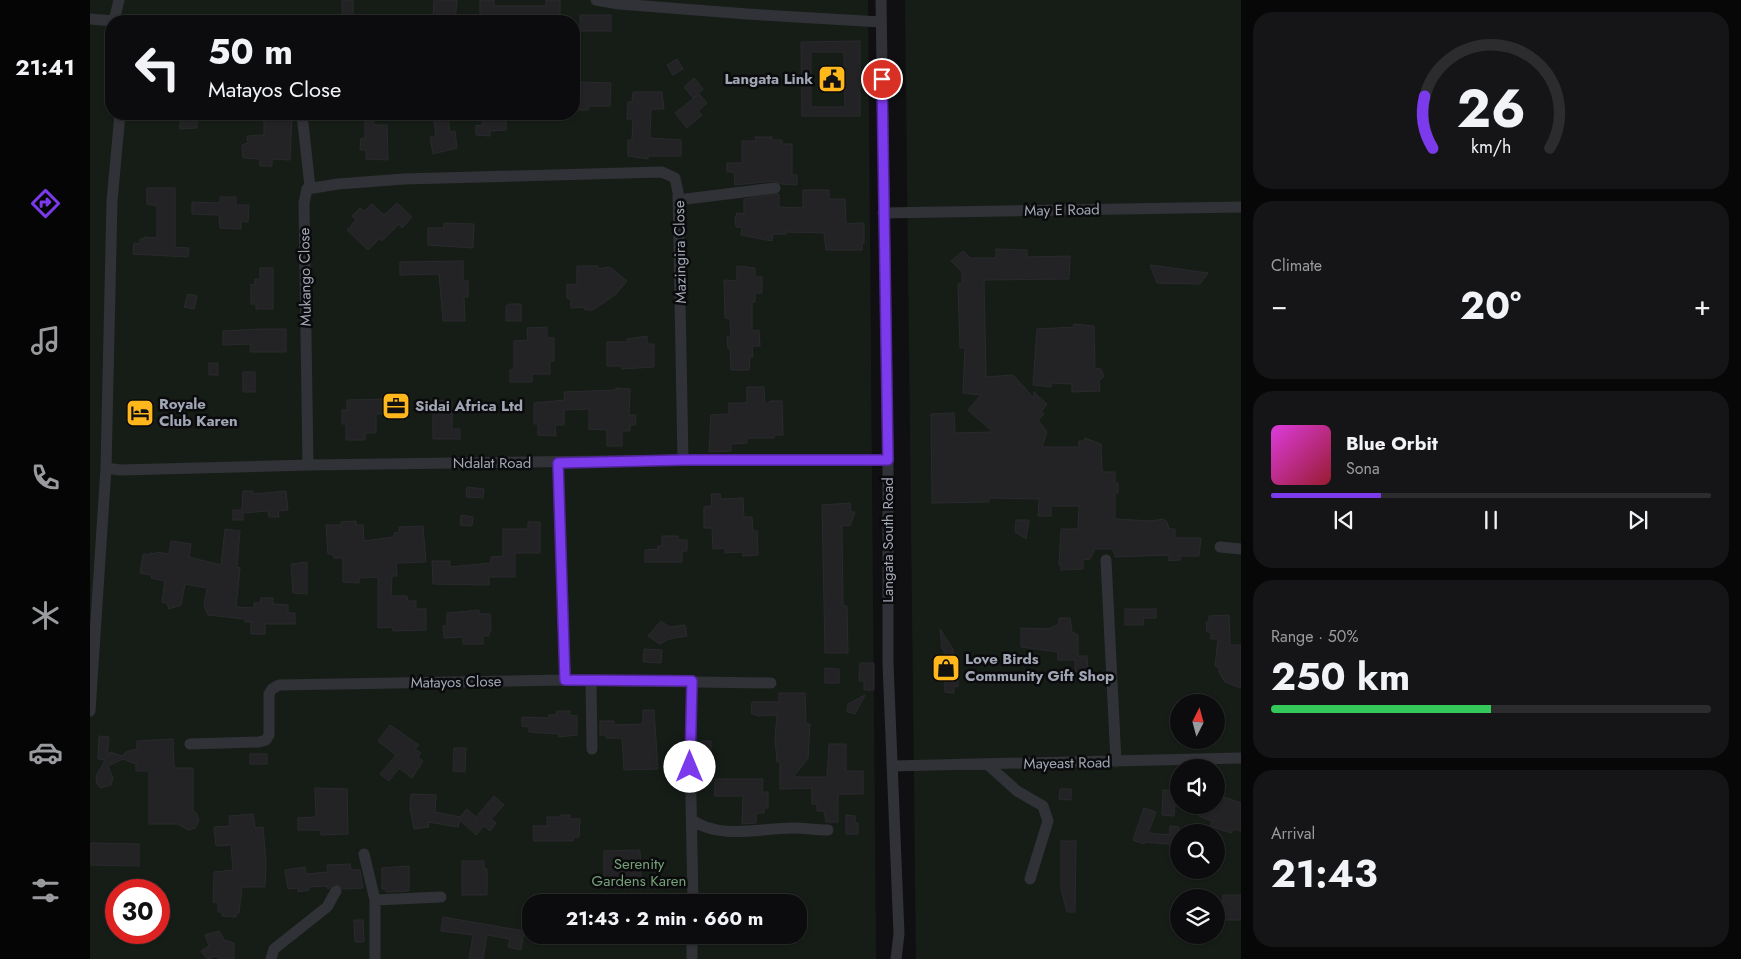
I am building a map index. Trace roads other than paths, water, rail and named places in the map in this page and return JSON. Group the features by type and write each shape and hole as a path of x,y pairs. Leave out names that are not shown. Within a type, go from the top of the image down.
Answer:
{"street":[{"path":"115,15 119,0"},
{"path":"596,0 619,4 747,14 881,22"},
{"name":"Langata South Road","path":"881,0 888,460 888,663 899,934 896,959"},
{"path":"90,19 105,20"},
{"path":"90,711 96,545 106,473 112,201 119,120"},
{"path":"303,120 310,187"},
{"name":"Mazingira Close","path":"310,187 404,179 543,174 662,172 675,178 678,200 683,460"},
{"name":"Mukango Close","path":"308,465 304,203 305,192 310,187"},
{"path":"678,200 775,188"},
{"name":"May E Road","path":"883,213 1241,207"},
{"name":"Ndalat Road","path":"106,473 120,470 308,465 683,460 888,460"},
{"path":"558,463 565,680"},
{"path":"1220,547 1241,549"},
{"path":"1106,560 1116,762"},
{"name":"Matayos Close","path":"190,744 259,742 266,740 269,736 269,694 272,688 278,685 565,680 770,683"},
{"path":"591,680 592,749"},
{"path":"692,681 693,894"},
{"name":"Mayeast Road","path":"892,766 1241,758"},
{"path":"987,764 1017,791 1043,806 1048,821 1030,879"},
{"path":"692,820 703,828 715,830 753,831 794,828 828,830"},
{"path":"364,854 375,900 375,959"},
{"path":"271,959 274,949 327,907 336,890"},
{"path":"375,900 441,897"},
{"path":"899,934 904,959"},
{"path":"692,944 692,959"}],"place":[{"name":"Langata Link","path":"832,79"},
{"name":"Sidai Africa Ltd","path":"396,406"},
{"name":"Royale Club Karen","path":"140,413"},
{"name":"Love Birds Community Gift Shop","path":"946,668"}],"park label":[{"name":"Serenity Gardens Karen","path":"639,872"}]}
